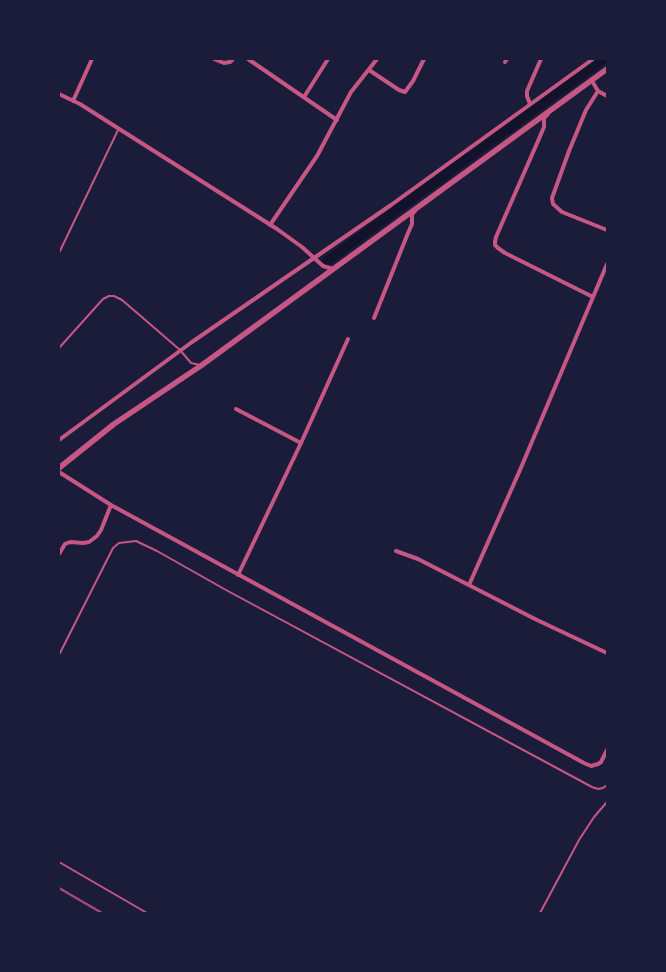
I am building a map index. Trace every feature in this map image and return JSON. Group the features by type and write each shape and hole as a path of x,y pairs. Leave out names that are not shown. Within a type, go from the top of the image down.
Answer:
{"street":[{"path":"73,101 92,59"},
{"path":"214,59 224,63 230,62 233,59"},
{"path":"248,59 337,120"},
{"path":"304,97 328,59"},
{"path":"270,225 317,156 352,92 377,59"},
{"path":"368,70 399,90 405,92 410,86 424,59"},
{"path":"530,104 527,91 541,59"},
{"path":"59,440 316,259 593,59"},
{"path":"59,468 114,424 202,365 333,268 419,208 607,69"},
{"path":"592,81 598,91 607,96"},
{"path":"598,91 586,110 552,198 553,204 562,212 607,230"},
{"path":"59,94 119,128 270,225 302,247 323,266 333,268"},
{"path":"551,110 544,118 544,128 496,237 495,245 505,252 593,297"},
{"path":"374,318 383,300 412,224 412,214 419,208"},
{"path":"469,585 520,470 607,264"},
{"path":"238,575 301,443 348,339"},
{"path":"236,409 301,443"},
{"path":"59,472 111,505 584,763 591,766 598,764 601,762 607,750"},
{"path":"59,554 65,544 70,542 89,542 97,536 111,505"},
{"path":"396,551 418,559 537,620 607,653"}],"lane":[{"path":"59,253 119,128"},
{"path":"59,348 103,299 109,296 114,296 122,300 182,352 191,363 202,365"},
{"path":"59,655 113,548 119,543 136,541 592,787 603,788 607,785"},
{"path":"540,913 579,840 607,802"},
{"path":"59,862 147,913"}],"waterway":[{"path":"327,261 604,59"}],"railway":[{"path":"59,888 102,913"}]}
